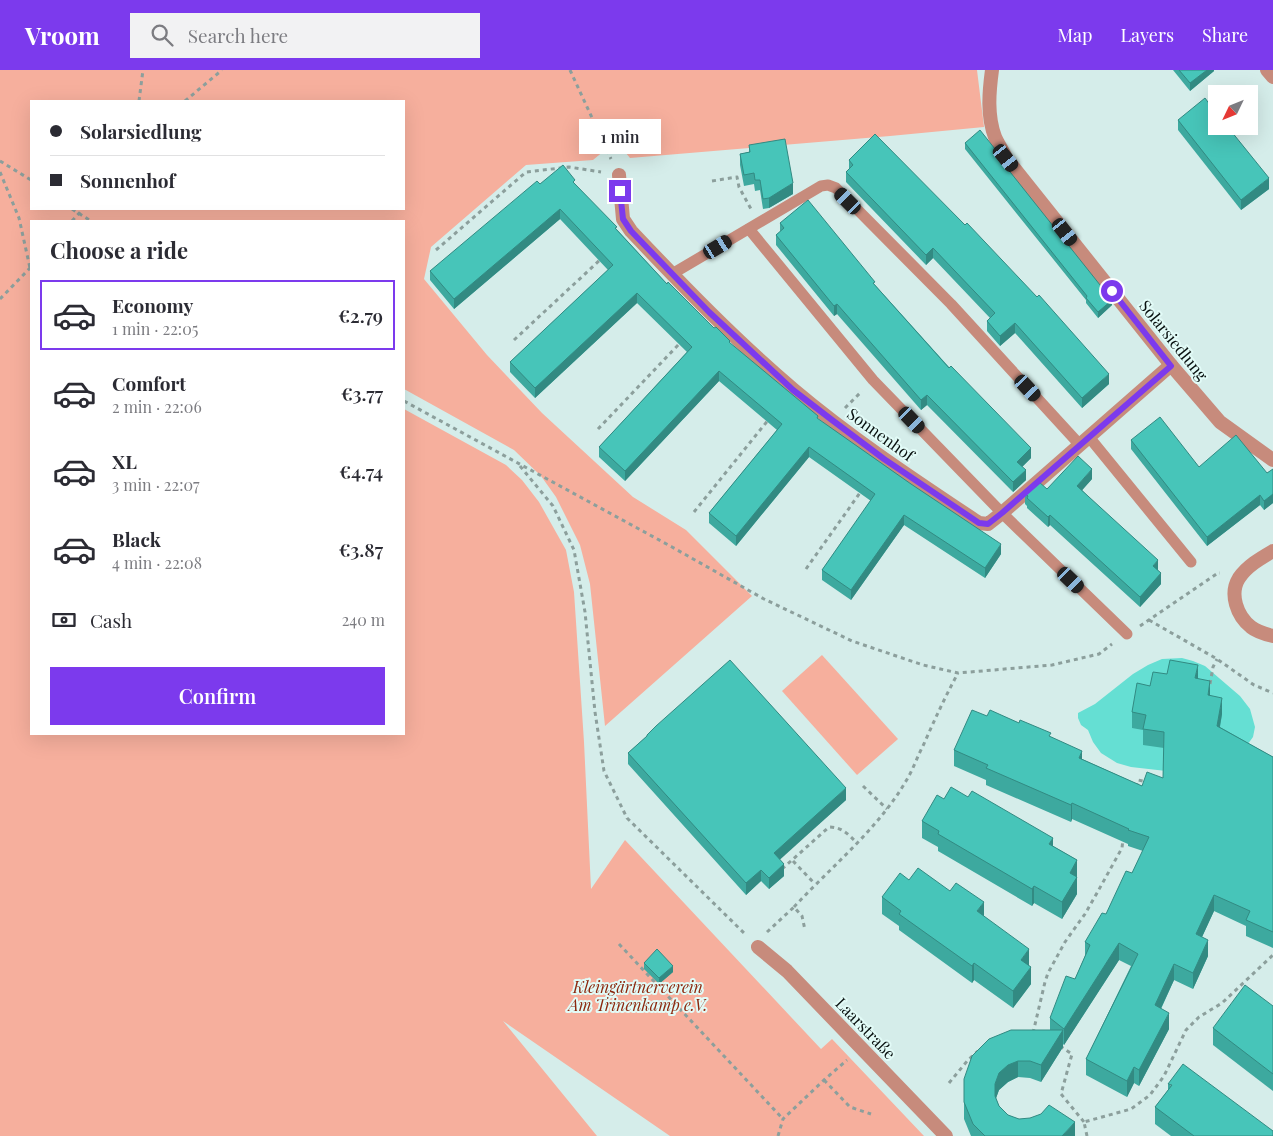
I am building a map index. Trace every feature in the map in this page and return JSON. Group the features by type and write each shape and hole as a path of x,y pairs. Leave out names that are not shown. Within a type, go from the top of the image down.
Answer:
{"street":[{"name":"Solarsiedlung","path":"992,70 990,112 995,137 1006,158 1171,366 1220,422 1273,460"},
{"path":"1267,70 1273,77"},
{"name":"Sonnenhof","path":"618,175 623,219 631,231 709,312 793,390 884,459 979,523 988,524 1002,513 1171,366"},
{"path":"1273,551 1260,558 1246,571 1239,578 1234,589 1235,604 1241,616 1251,628 1273,636"},
{"name":"Laarstraße","path":"758,947 787,970 946,1136"}],"lane":[{"path":"672,274 821,186 836,188 952,304 1084,441 1191,562"},
{"path":"754,226 873,380 1002,513 1127,634"}],"path":[{"path":"139,100 142,70"},
{"path":"186,100 222,70"},
{"path":"570,70 618,175"},
{"path":"0,161 30,179"},
{"path":"436,250 526,172 569,167 618,175"},
{"path":"0,172 19,218 30,267 0,299"},
{"path":"712,181 737,177 754,226"},
{"path":"73,210 89,220"},
{"path":"73,220 82,210"},
{"path":"514,340 603,256"},
{"path":"598,429 683,340"},
{"path":"832,420 873,380"},
{"path":"694,512 793,390"},
{"path":"405,402 764,599 852,641 923,665 958,673 1052,666 1099,654 1218,573 1246,571"},
{"path":"806,569 884,459"},
{"path":"518,464 554,506 574,550 585,612 595,712 604,771 627,818 758,947 765,934 794,907 887,809 907,780 958,673"},
{"path":"1149,620 1217,659 1254,685 1273,693"},
{"path":"1209,686 1213,667 1217,659"},
{"path":"1135,789 1138,780 1153,784"},
{"path":"863,786 887,809"},
{"path":"780,871 829,828 837,827 845,831 857,842"},
{"path":"1033,1035 1048,973 1065,942 1085,914 1122,848 1125,832"},
{"path":"792,861 815,884"},
{"path":"794,907 802,916 805,930"},
{"path":"619,944 783,1119"},
{"path":"1084,1122 1131,1110 1150,1095 1164,1076 1186,1030 1199,1017 1222,1003 1273,955"},
{"path":"1056,1044 1072,1054 1061,1094 1084,1122 1087,1136"},
{"path":"778,1136 783,1119 860,1048"},
{"path":"949,1084 968,1060 979,1050"},
{"path":"824,1080 850,1107 871,1114"}],"green space":[{"name":"Kleingärtnerverein Am Trinenkamp e.V.","path":"0,70 977,70 984,127 630,158 616,141 593,160 526,165 431,247 424,279 487,355 542,413 633,497 686,530 752,596 605,726 590,584 580,545 556,497 541,476 514,450 405,390 405,220 30,220 30,735 405,735 405,410 506,465 522,480 539,502 566,550 574,592 591,889 625,840 821,1049 832,1039 924,1136 670,1136 503,1021 597,1136 0,1136"},
{"path":"822,655 898,739 857,775 782,691"}],"water":[{"path":"1182,658 1205,666 1240,696 1250,709 1255,727 1253,737 1245,748 1175,772 1131,767 1117,763 1101,753 1093,742 1088,730 1081,725 1078,713 1095,704 1133,674 1148,665 1162,659"}],"building":[{"path":"1179,70 1207,70 1190,83"},
{"path":"1205,98 1208,102 1208,135 1234,135 1269,178 1241,200 1178,120"},
{"path":"980,130 995,149 999,158 1112,300 1098,312 965,143"},
{"path":"875,134 965,225 967,223 1037,297 1039,295 1109,374 1082,398 1015,323 1000,336 987,321 995,313 933,248 926,255 846,172 853,165 849,160"},
{"path":"785,139 793,183 769,198 763,199 760,180 755,180 754,173 744,175 740,154 750,152 749,145"},
{"path":"563,165 575,180 573,182 617,227 615,228 667,284 668,282 714,328 716,327 729,342 818,416 817,418 1001,544 985,568 904,515 851,590 822,570 875,494 809,447 736,536 709,513 782,424 719,371 625,471 599,447 692,347 637,293 535,388 510,362 613,265 560,209 454,299 430,271 537,181 540,184"},
{"path":"808,200 875,282 873,283 949,368 951,366 1031,448 1017,462 1026,470 1013,482 927,395 921,400 837,304 834,306 776,235 784,228 780,223"},
{"path":"1160,417 1199,467 1236,435 1267,473 1273,469 1273,494 1264,501 1260,495 1207,537 1131,440"},
{"path":"1078,456 1092,469 1077,486 1158,560 1153,566 1161,573 1140,597 1050,515 1048,517 1025,494 1039,482 1047,489"},
{"path":"730,660 846,788 774,853 784,864 769,878 761,870 746,883 628,753"},
{"path":"1170,660 1198,665 1195,678 1210,681 1208,695 1222,698 1217,726 1273,757 1273,932 1246,920 1250,911 1214,895 1196,934 1208,940 1193,973 1174,964 1155,1005 1169,1013 1139,1070 1134,1067 1127,1081 1086,1059 1138,954 1119,943 1064,1029 1050,1018 1066,976 1075,979 1090,945 1085,942 1102,913 1106,914 1126,871 1132,873 1149,837 1128,830 1072,803 1071,805 986,768 988,765 954,750 972,710 987,716 990,710 1019,723 1020,720 1051,733 1049,736 1082,751 1079,758 1142,786 1147,772 1163,778 1164,732 1143,729 1146,715 1132,712 1137,683 1150,686 1153,672 1167,674"},
{"path":"951,787 968,797 972,791 1053,838 1049,844 1077,860 1070,873 1077,877 1062,902 1034,886 1032,889 938,834 939,831 922,821 937,795 944,799"},
{"path":"918,868 950,891 956,883 984,902 977,911 1029,949 1021,960 1031,967 1013,991 974,963 972,966 899,914 901,911 882,897 900,873 909,880"},
{"path":"657,949 673,966 659,978 644,963"},
{"path":"1245,985 1273,1006 1273,1074 1213,1028"},
{"path":"1011,1030 1063,1030 1041,1065 1030,1061 1018,1061 1008,1065 999,1073 995,1084 995,1096 999,1106 1008,1115 1019,1119 1030,1118 1041,1114 1049,1105 1075,1122 1062,1136 985,1136 973,1124 964,1102 964,1079 972,1056 989,1039"},
{"path":"1183,1064 1273,1131 1273,1136 1194,1136 1155,1107 1172,1085 1168,1084"}],"route":[{"path":"620,191 623,219 631,231 709,312 793,390 884,459 979,523 988,524 1002,513 1171,366 1112,291"}]}
